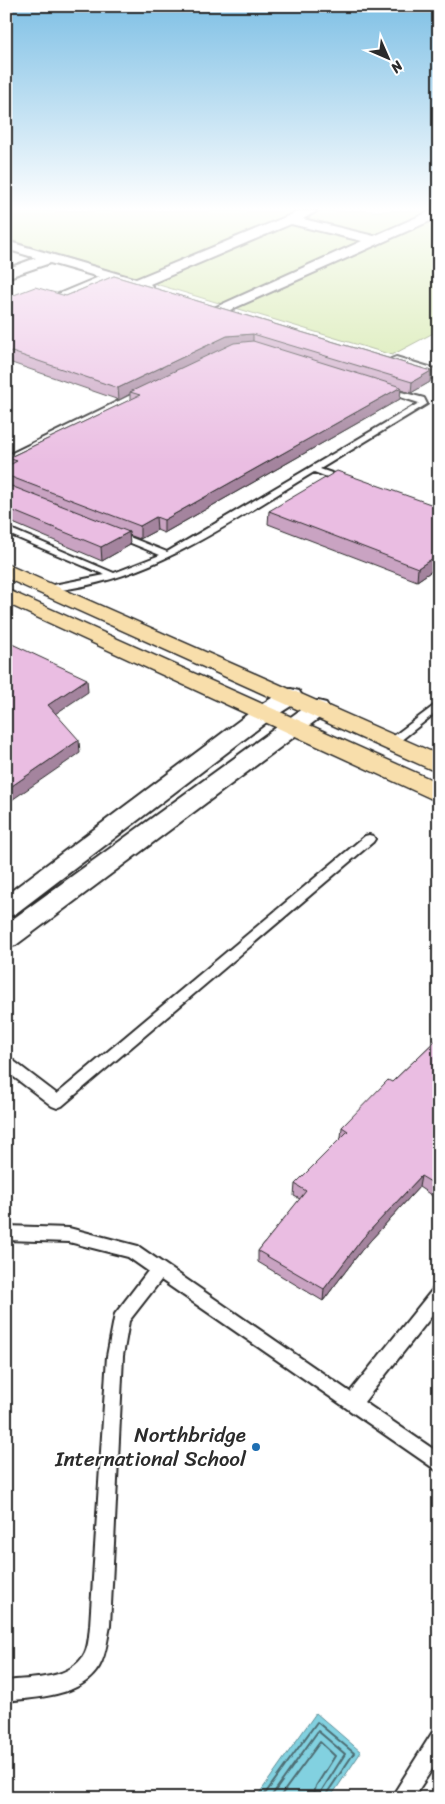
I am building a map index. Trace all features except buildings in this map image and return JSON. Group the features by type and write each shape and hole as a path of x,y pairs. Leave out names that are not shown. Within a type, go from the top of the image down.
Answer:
{"main road":[{"path":"6,570 318,708 439,764"},
{"path":"6,595 439,793"}],"street":[{"path":"61,298 68,295"},
{"path":"240,315 217,308 247,295"},
{"path":"382,358 439,375"},
{"path":"6,908 264,713 290,696"},
{"path":"6,938 318,708"}],"lane":[{"path":"46,589 114,576 168,556 422,404 421,400 374,386"},
{"path":"6,459 150,390"},
{"path":"313,469 358,485"},
{"path":"6,530 114,576"},
{"path":"105,531 168,556"},
{"path":"391,743 439,705"},
{"path":"6,1063 57,1102 369,839"},
{"path":"6,1234 69,1235 132,1250 439,1464"},
{"path":"6,1691 51,1685 78,1676 92,1660 100,1626 115,1356 121,1319 140,1292 160,1269"},
{"path":"352,1403 439,1294"},
{"path":"402,1798 439,1740"}],"green space":[{"path":"193,295 439,295 439,330 392,355"}],"water":[{"path":"316,1713 361,1752 330,1798 256,1798"}],"place":[{"name":"Northbridge International School","path":"256,1447"}]}
